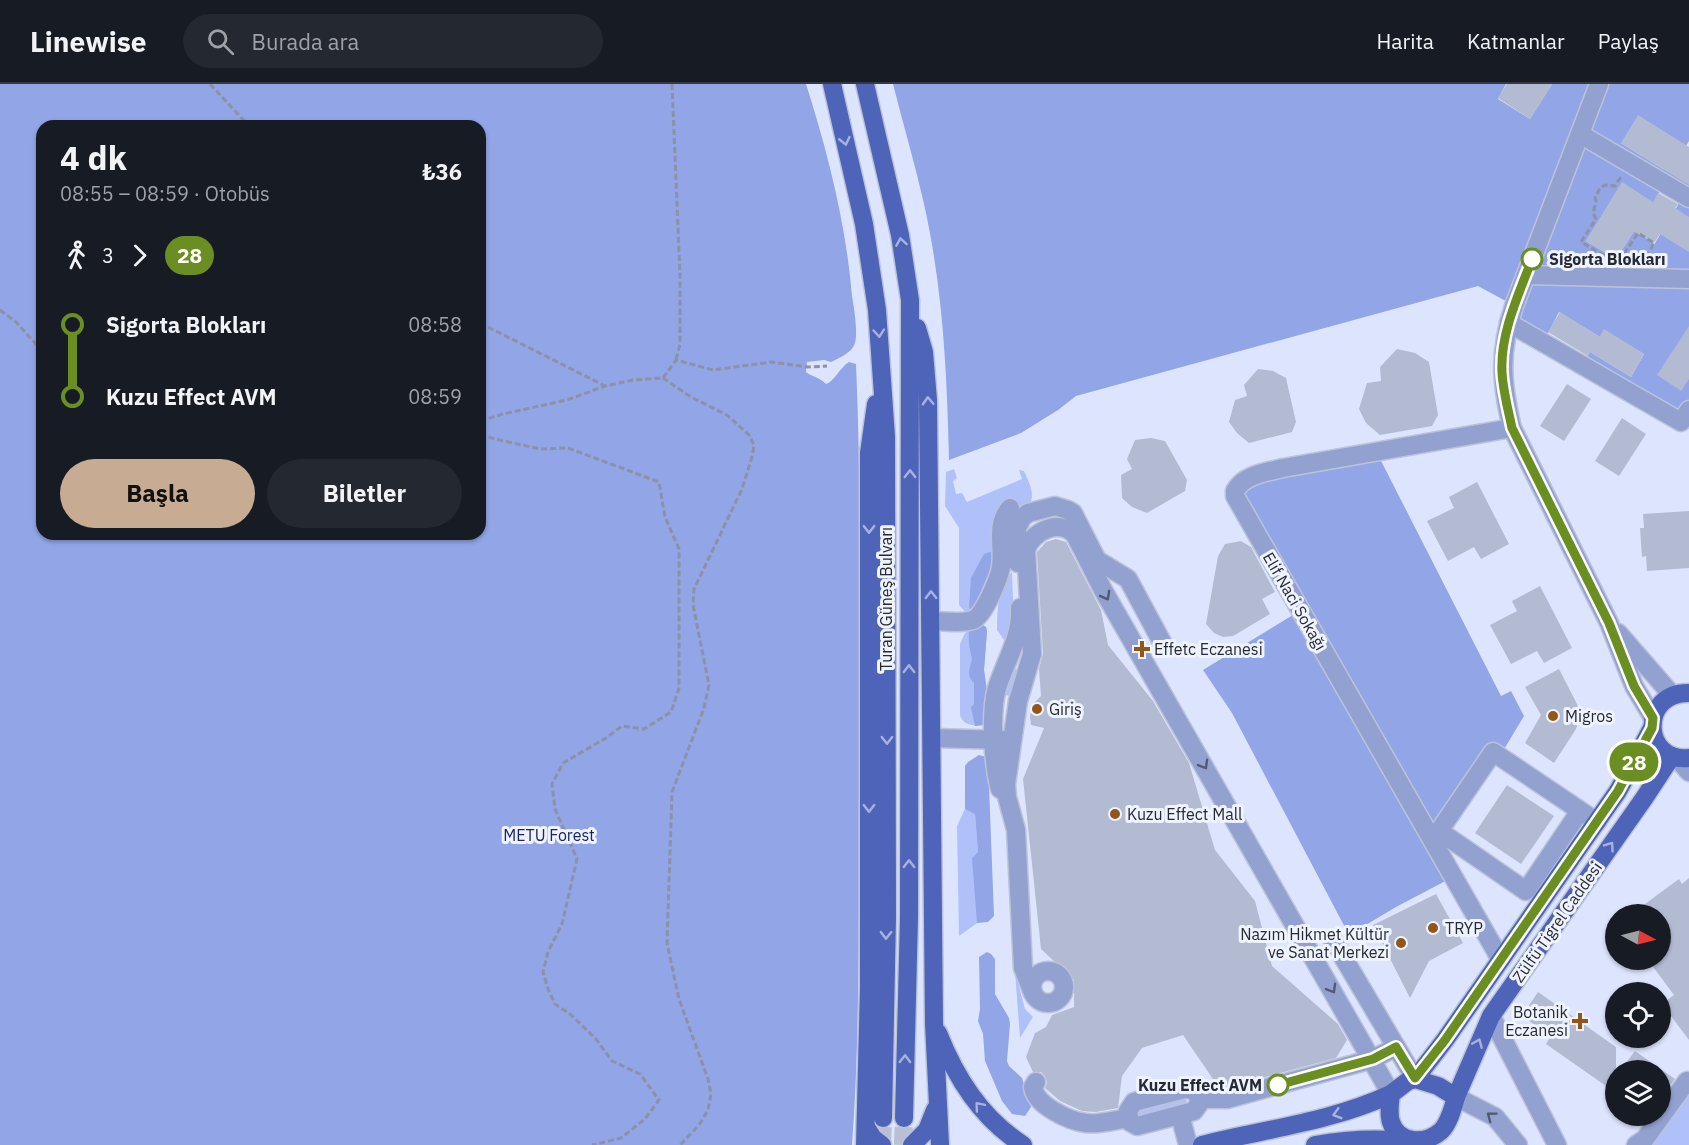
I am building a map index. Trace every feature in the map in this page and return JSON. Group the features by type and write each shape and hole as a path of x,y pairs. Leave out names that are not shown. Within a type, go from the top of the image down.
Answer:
{"main road":[{"name":"Turan Güneş Bulvarı","path":"832,84 864,224 877,310 886,437 886,928 883,1118"},
{"name":"Turan Güneş Bulvarı","path":"865,84 900,236 910,300 909,917 904,1118"},
{"path":"910,300 924,352 928,400 934,1023 936,1102 940,1145"},
{"path":"882,367 869,453 869,988 865,1136 873,1138 882,1145"},
{"name":"Zülfü Tigrel Caddesi","path":"1415,1078 1501,960 1618,791 1653,723 1657,709 1663,701 1683,691"},
{"path":"1653,723 1654,737 1659,746 1679,757"},
{"name":"Zülfü Tigrel Caddesi","path":"1456,1097 1491,1016 1645,797 1679,757"},
{"path":"934,1023 948,1057 968,1092 1000,1128 1023,1145"},
{"path":"1202,1145 1358,1108 1391,1094 1415,1078 1438,1086 1456,1097 1443,1129 1421,1143 1367,1138 1315,1145"},
{"path":"1391,1094 1389,1113 1391,1122 1400,1137 1421,1143"},
{"path":"912,1145 927,1130 933,1119 936,1102"}],"street":[{"path":"1599,84 1509,323 1504,342 1502,369 1505,399 1512,428 1609,623 1634,686 1653,723"},
{"path":"1580,134 1689,198"},
{"path":"1526,275 1689,279"},
{"path":"1509,323 1681,422 1689,410"},
{"name":"Elif Naci Sokağı","path":"1501,960 1436,836 1235,496 1235,491 1244,481 1256,475 1283,468 1512,428"},
{"path":"1010,809 1000,791 993,740 995,698 1021,617 1017,528 1022,518 1054,506 1062,507 1073,513 1097,560 1128,579 1162,644"},
{"path":"931,621 968,621 981,614 1001,569 1001,525 1010,508"},
{"path":"1042,509 1037,517 1037,523 1042,528 1066,527 1075,535 1103,590 1391,1094"},
{"path":"1022,954 1032,963 1059,975 1064,985 1059,999 1049,1003 1040,1001 1024,977 1022,954 1016,830 1006,784 1018,701 1032,654 1026,550 1031,539 1051,528"},
{"path":"1609,623 1683,691"},
{"path":"1005,667 1014,661 1022,662 1027,674"},
{"path":"995,698 997,703 1005,707 1010,707 1018,701"},
{"path":"932,738 1006,740 1014,727"},
{"path":"1580,811 1527,891 1436,836 1493,752 1597,822"},
{"path":"1679,757 1689,772"},
{"path":"1333,940 1415,1078"},
{"path":"1033,993 1032,982 1035,977 1049,971"},
{"path":"1491,1016 1557,1145"},
{"path":"1199,1099 1227,1099 1373,1059 1396,1047"},
{"path":"1636,1145 1645,1139 1687,1081"},
{"path":"1036,1083 1033,1087 1034,1093 1050,1109 1091,1124 1128,1119 1137,1126 1198,1108 1199,1099 1194,1091 1185,1089 1134,1102 1128,1111 1128,1119"},
{"path":"1456,1097 1495,1118 1518,1145"},
{"path":"1180,1115 1188,1145"}],"path":[{"path":"210,84 243,120"},
{"path":"663,378 676,360 680,344 680,275 672,84"},
{"path":"1616,186 1606,185 1598,191 1593,213 1596,219 1581,242 1617,264 1638,233 1654,243"},
{"path":"0,310 16,322 36,344"},
{"path":"486,326 605,386"},
{"path":"676,360 713,370 771,362 808,368 827,366"},
{"path":"486,419 567,400 605,386 633,380 663,378 691,398 727,415 749,435 754,445 742,489 694,589 693,605 709,685 704,708 672,792 667,943 679,999 708,1079 711,1094 708,1110 682,1144"},
{"path":"486,436 540,449 568,448 659,482 665,517 679,549 679,688 671,712 644,729 622,726 563,763 552,784 555,809 577,859 562,924 548,952 543,972 548,989 555,1004 570,1014 596,1039 612,1061 640,1074 659,1100 645,1119 621,1138 592,1145"}],"shaded area":[{"path":"954,469 957,478 953,481 956,494 962,493 967,502 1022,479 1019,470 1024,471 1032,493 1029,506 994,519 993,562 973,610 967,614 959,605 959,528 945,506 946,472"},
{"path":"1012,572 1014,627 1007,644 997,630 997,614 1001,592"},
{"path":"981,624 986,627 987,631 984,670 988,698 983,725 976,726 963,721 960,715 960,644 965,633"},
{"path":"1013,668 1018,670 1011,696 1004,695"},
{"path":"965,809 975,813 978,852 978,917 977,923 959,936 957,826"},
{"path":"1015,971 1025,1009 1033,1017 1020,1038"},
{"path":"1689,1091 1689,1145 1649,1145 1663,1126 1671,1126 1671,1115"},
{"path":"1186,1097 1187,1105 1139,1118 1137,1114 1138,1109"}],"green space":[{"name":"METU Forest","path":"0,84 806,84 829,162 841,215 856,326 855,343 848,352 831,362 824,360 807,362 806,372 826,384 849,362 856,364 860,517 858,959 857,1052 852,1145 0,1145"},
{"path":"893,84 1506,84 1498,99 1530,119 1552,84 1689,84 1689,141 1686,146 1621,143 1663,169 1689,175 1689,410 1681,422 1509,323 1515,306 1478,286 1076,396 1021,433 949,460 945,363 936,267 917,174","holes":["1622,183 1653,203 1664,184 1684,195 1649,253 1654,243 1634,231 1616,259 1586,241","1559,312 1600,337 1604,330 1644,354 1631,377 1590,352 1586,359 1547,335"]},
{"path":"1376,451 1501,696 1511,691 1524,716 1500,756 1433,840 1453,877 1349,935 1232,713 1203,670 1301,610 1236,487"},
{"path":"993,551 992,566 973,610 969,608 971,578 984,554"},
{"path":"981,624 986,627 987,631 984,670 988,698 986,723 975,726 971,707 974,704 974,683 969,675 972,659 969,631"},
{"path":"979,755 988,760 994,916 988,922 977,923 972,858 978,852 975,814 965,809 965,766"},
{"path":"987,952 995,959 995,994 1009,1018 1007,1061 1009,1066 1022,1078 1031,1107 1025,1116 1012,1114 1002,1101 985,1061 983,1034 978,1021 980,1009 979,957"}],"building":[{"path":"1507,84 1552,84 1530,119 1498,98"},
{"path":"1638,115 1689,147 1689,185 1621,143"},
{"path":"1622,182 1653,202 1658,193 1678,204 1675,208 1689,217 1689,252 1660,234 1654,243 1634,231 1616,259 1586,241"},
{"path":"1560,312 1600,337 1604,329 1644,354 1631,377 1590,352 1588,356 1548,332"},
{"path":"1689,326 1689,379 1681,391 1657,375"},
{"path":"1397,349 1415,353 1429,362 1438,415 1432,426 1380,435 1366,423 1359,409 1367,383 1381,381 1380,367"},
{"path":"1258,369 1273,371 1286,378 1296,422 1292,432 1249,443 1229,422 1235,400 1247,396 1244,385"},
{"path":"1567,384 1591,399 1564,441 1540,426"},
{"path":"1622,418 1646,434 1619,476 1595,461"},
{"path":"1151,438 1165,441 1187,480 1185,491 1147,513 1132,507 1122,498 1121,475 1132,469 1127,459 1135,440"},
{"path":"1477,482 1509,544 1481,559 1474,547 1448,561 1427,521 1454,508 1449,497"},
{"path":"1689,511 1689,568 1647,571 1646,556 1642,557 1640,528 1644,528 1643,514"},
{"name":"Kuzu Effect Mall","path":"1056,539 1066,542 1101,610 1108,645 1153,701 1189,763 1215,850 1255,901 1272,966 1338,1024 1347,1040 1336,1058 1219,1088 1183,1035 1142,1048 1122,1076 1118,1108 1096,1112 1082,1111 1060,1101 1045,1088 1047,1083 1045,1076 1041,1072 1033,1072 1026,1057 1035,1033 1046,1027 1052,1015 1074,1007 1074,980 1041,949 1023,779 1044,728 1031,725 1030,716 1034,703 1041,696 1039,669 1043,654 1037,552 1046,542"},
{"path":"1241,541 1251,547 1275,592 1262,599 1270,614 1233,636 1223,637 1214,633 1206,624 1218,556 1225,544"},
{"path":"1540,586 1572,648 1544,663 1537,651 1511,664 1490,625 1517,611 1512,601"},
{"path":"1559,669 1577,704 1580,717 1576,729 1554,763 1525,743 1541,715 1525,687"},
{"path":"1507,785 1554,816 1521,864 1475,833"},
{"path":"1689,878 1689,1040 1671,1016 1671,997 1674,995 1671,991 1671,982 1664,982 1655,970 1671,970 1671,904 1645,904 1679,879 1682,884"},
{"path":"1436,894 1463,943 1429,961 1410,998 1373,925"},
{"path":"1538,992 1605,1039 1605,1048 1616,1048 1616,1060 1605,1060 1605,1085 1546,1044 1551,1036 1522,1016"},
{"path":"1635,1051 1648,1060 1628,1060"}],"tunnel":[{"path":"882,1145 883,1118"},
{"path":"903,1145 904,1118"}],"bus line":[{"name":"28","path":"1278,1085 1373,1059 1396,1047 1415,1078 1445,1040 1618,791 1652,728 1653,718 1634,686 1609,623 1512,428 1505,399 1502,369 1504,342 1514,306 1532,259"}],"place":[{"name":"Sigorta Blokları","path":"1532,259"},
{"name":"Effetc Eczanesi","path":"1142,649"},
{"name":"Giriş","path":"1037,709"},
{"name":"Migros","path":"1553,716"},
{"name":"Kuzu Effect Mall","path":"1115,814"},
{"name":"TRYP","path":"1433,928"},
{"name":"Nazım Hikmet Kültür ve Sanat Merkezi","path":"1401,943"},
{"name":"Botanik Eczanesi","path":"1580,1021"},
{"name":"Kuzu Effect AVM","path":"1278,1085"}]}
